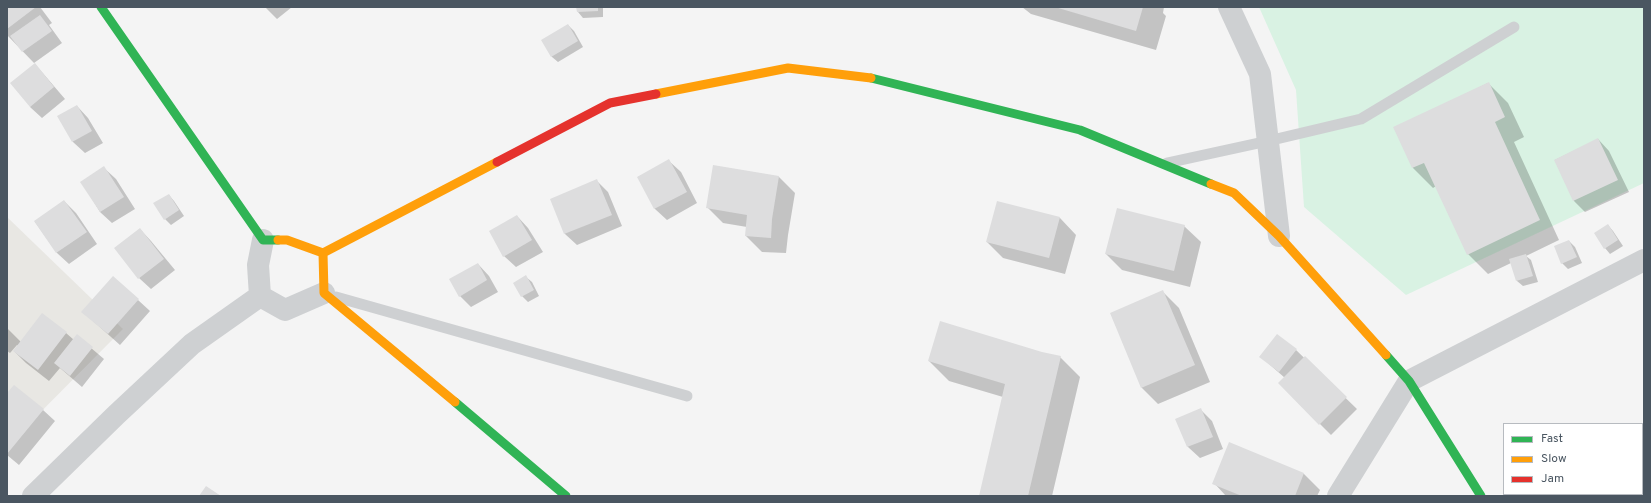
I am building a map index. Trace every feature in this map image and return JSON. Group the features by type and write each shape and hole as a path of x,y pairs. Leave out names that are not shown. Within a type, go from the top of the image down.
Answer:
{"street":[{"path":"101,7 263,240 258,265 260,296"},
{"path":"1229,7 1260,74 1279,236"},
{"path":"263,240 287,240 323,253 610,103 788,68 874,78 1072,128 1234,193 1279,236 1409,381 1481,496"},
{"path":"323,253 324,293 566,496"},
{"path":"1338,496 1409,381 1644,260"},
{"path":"260,296 285,310 324,293"},
{"path":"34,496 116,415 192,344 260,296"}],"lane":[{"path":"1162,164 1362,119 1514,27"},
{"path":"324,293 686,396"}],"shaded area":[{"path":"7,217 123,329 7,446"}],"green space":[{"path":"1259,7 1644,7 1644,183 1406,295 1304,207 1296,90"}],"building":[{"path":"7,7 36,7 7,29"},
{"path":"576,7 598,7 598,11 577,12"},
{"path":"1055,7 1143,7 1136,31"},
{"path":"40,15 52,31 22,52 10,36"},
{"path":"568,24 578,41 551,57 541,40"},
{"path":"35,63 54,87 30,107 10,83"},
{"path":"1489,82 1505,117 1495,122 1540,220 1467,255 1424,163 1412,168 1393,127"},
{"path":"77,105 92,131 72,142 57,116"},
{"path":"1598,138 1618,180 1573,201 1554,160"},
{"path":"669,159 687,192 654,209 637,177"},
{"path":"713,165 779,176 772,219 771,238 745,236 747,215 706,208"},
{"path":"104,166 124,197 100,212 80,182"},
{"path":"597,179 612,215 564,234 550,199"},
{"path":"169,194 179,210 164,220 153,203"},
{"path":"64,200 87,232 56,253 34,221"},
{"path":"997,201 1060,217 1049,258 986,242"},
{"path":"1117,208 1185,225 1174,271 1105,254"},
{"path":"517,215 532,240 503,257 489,231"},
{"path":"1608,224 1618,240 1604,249 1594,233"},
{"path":"140,228 164,259 138,279 114,248"},
{"path":"1569,240 1577,257 1561,264 1554,246"},
{"path":"1526,254 1533,276 1516,281 1509,259"},
{"path":"478,263 487,280 459,297 449,279"},
{"path":"526,275 534,290 521,297 513,283"},
{"path":"113,276 139,299 108,334 81,312"},
{"path":"1163,290 1195,365 1141,388 1110,313"},
{"path":"42,313 67,332 38,370 13,351"},
{"path":"940,321 1042,352 1061,356 1028,496 979,496 1005,384 928,361"},
{"path":"77,334 93,347 70,376 54,363"},
{"path":"1277,334 1297,349 1279,372 1259,357"},
{"path":"1305,356 1347,397 1319,425 1278,383"},
{"path":"14,385 44,409 7,454 7,393"},
{"path":"1201,408 1213,437 1187,447 1175,419"},
{"path":"1229,442 1304,473 1295,496 1242,496 1212,484"},
{"path":"206,486 221,496 199,496"}],"traffic: fast":[{"path":"101,7 263,240 278,240"},
{"path":"871,78 1080,130 1211,184"},
{"path":"1386,355 1409,381 1481,496"},
{"path":"455,402 566,496"}],"traffic: slow":[{"path":"656,94 788,68 871,78"},
{"path":"323,253 497,162"},
{"path":"1211,184 1234,193 1279,236 1386,355"},
{"path":"278,240 287,240 323,253 324,293 455,402"}],"traffic: jam":[{"path":"497,162 610,103 656,94"}]}
